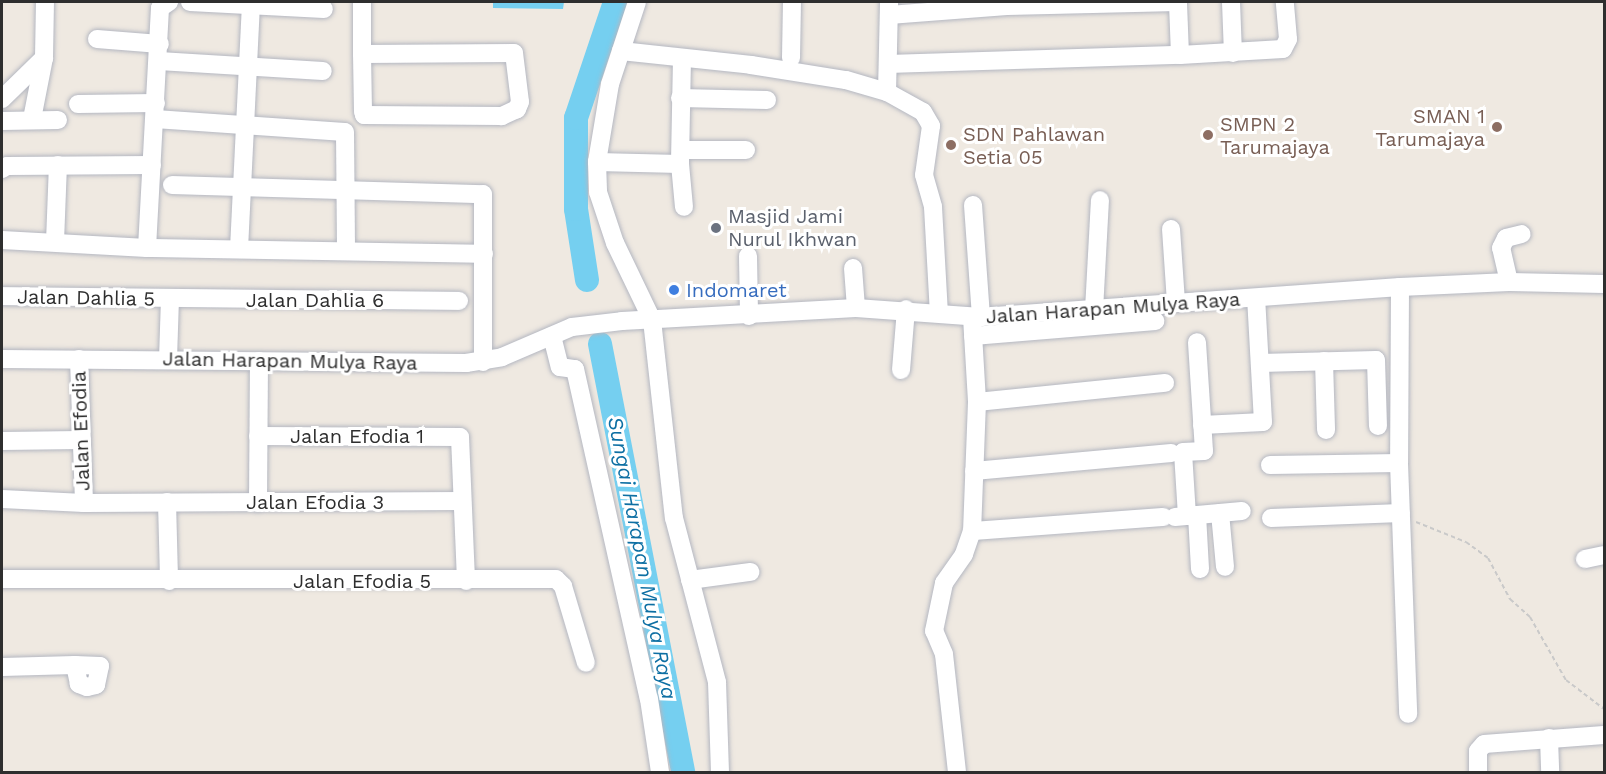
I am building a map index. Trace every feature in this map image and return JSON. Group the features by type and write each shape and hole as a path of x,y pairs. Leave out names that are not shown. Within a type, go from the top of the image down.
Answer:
{"street":[{"path":"32,119 44,58 45,2"},
{"path":"147,248 160,8 169,2"},
{"path":"190,2 324,9"},
{"path":"362,2 362,54 364,115 502,116 517,109 520,94 514,53 362,54"},
{"path":"637,2 610,84 597,162 598,192 615,243 652,320 674,518 717,682 720,772"},
{"path":"791,58 792,2"},
{"path":"887,92 890,64 889,8 1178,2 1180,55"},
{"path":"1231,2 1233,53"},
{"path":"890,64 1233,53 1283,49 1288,39 1286,2"},
{"path":"238,249 242,125 251,6"},
{"path":"97,39 246,66 323,71"},
{"path":"621,51 780,69 887,92 923,112 931,126 924,175 933,207 939,313"},
{"path":"2,99 44,58"},
{"path":"682,58 680,157 684,207"},
{"path":"680,98 767,100"},
{"path":"78,104 155,111 242,125 345,132 346,251"},
{"path":"2,121 58,120"},
{"path":"597,162 746,150"},
{"path":"54,242 58,165"},
{"path":"2,169 7,166 152,165"},
{"path":"172,185 241,189 483,194 483,362"},
{"path":"1094,310 1100,200"},
{"path":"957,772 944,654 934,636 944,583 964,554 972,531 977,402 973,336 977,317 973,205"},
{"path":"1171,229 1176,303"},
{"path":"1509,282 1501,248 1506,238 1522,234"},
{"path":"2,240 147,248 484,254"},
{"path":"748,256 749,316"},
{"path":"853,268 856,308"},
{"name":"Jalan Harapan Mulya Raya","path":"2,359 483,362 572,327 622,321 749,316 856,308 906,309 977,317 1400,287 1509,282 1605,284"},
{"path":"1400,287 1399,463 1408,714"},
{"name":"Jalan Dahlia 5","path":"2,296 170,300"},
{"path":"1202,425 1263,422 1256,298"},
{"path":"168,359 170,300"},
{"name":"Jalan Dahlia 6","path":"170,300 459,301"},
{"path":"901,370 906,309"},
{"path":"973,336 1155,321"},
{"path":"552,336 560,367 575,369 649,699 660,772"},
{"path":"1197,342 1204,451 1183,452 1180,516 1200,569"},
{"name":"Jalan Efodia","path":"79,359 80,440 84,503"},
{"path":"1260,363 1376,360 1378,426"},
{"path":"258,503 259,361"},
{"path":"1324,361 1326,430"},
{"path":"977,402 1165,383"},
{"name":"Jalan Efodia 1","path":"258,436 456,435 462,442 462,501"},
{"path":"2,441 80,440"},
{"path":"974,471 1171,453"},
{"path":"1270,465 1399,463"},
{"name":"Jalan Efodia 3","path":"2,499 84,503 462,501"},
{"path":"462,501 465,581"},
{"path":"167,502 169,581"},
{"path":"972,531 1242,511"},
{"path":"1220,513 1225,567"},
{"path":"1271,518 1401,513"},
{"path":"1585,559 1605,555"},
{"path":"690,580 750,572"},
{"name":"Jalan Efodia 5","path":"2,579 465,581 556,579 563,586 586,663"},
{"path":"2,667 75,665"},
{"path":"1478,772 1479,746 1549,738 1605,735"},
{"path":"1549,738 1550,772"}],"path":[{"path":"1401,513 1466,542 1488,558 1510,599 1530,617 1566,680 1605,709"}],"water":[{"path":"493,2 564,2 563,9 493,8"}],"waterway":[{"path":"587,280 576,209 576,118 615,2"},
{"name":"Sungai Harapan Mulya Raya","path":"600,344 683,772"}],"place":[{"name":"SMAN 1 Tarumajaya","path":"1497,127"},
{"name":"SMPN 2 Tarumajaya","path":"1208,135"},
{"name":"SDN Pahlawan Setia 05","path":"951,145"},
{"name":"Masjid Jami Nurul Ikhwan","path":"716,228"},
{"name":"Indomaret","path":"674,290"}]}
